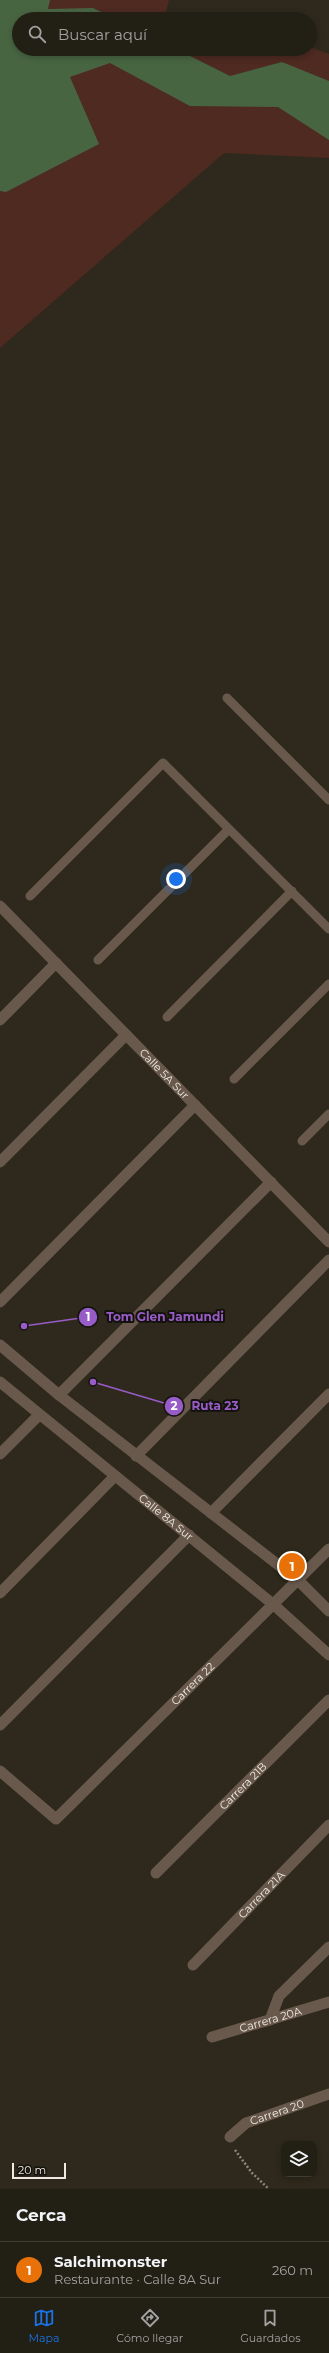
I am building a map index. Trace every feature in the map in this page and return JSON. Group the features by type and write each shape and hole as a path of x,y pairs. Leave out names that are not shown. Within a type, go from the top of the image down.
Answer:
{"street":[{"name":"Calle 5A Sur","path":"0,906 329,1242"},
{"path":"0,1020 56,963"},
{"path":"0,1162 126,1034"},
{"path":"0,1302 195,1105"},
{"path":"59,1395 271,1182"},
{"path":"136,1456 329,1260"},
{"path":"0,1344 59,1395 299,1581 329,1610"},
{"name":"Calle 8A Sur","path":"0,1382 274,1605 329,1655"},
{"path":"211,1513 329,1394"},
{"path":"0,1454 39,1415"},
{"path":"0,1593 115,1476"},
{"path":"0,1725 189,1535"},
{"name":"Carrera 22","path":"0,1771 56,1819 299,1581 329,1549"},
{"name":"Carrera 21B","path":"156,1873 329,1700"},
{"name":"Carrera 21A","path":"194,1965 329,1825"},
{"path":"270,2020 279,1996 329,1946"},
{"name":"Carrera 20A","path":"212,2037 329,2002"},
{"name":"Carrera 20","path":"230,2137 246,2123 329,2094"}],"lane":[{"path":"227,698 329,800"},
{"path":"30,896 163,764 328,926"},
{"path":"98,960 229,829"},
{"path":"167,1017 292,891"},
{"path":"234,1078 329,984"},
{"path":"302,1141 329,1114"}],"path":[{"path":"230,2137 240,2157 252,2173 269,2189"}],"shaded area":[{"path":"0,0 169,0 166,12 12,12 12,56 317,56 317,50 329,54 329,158 224,153 0,348"},
{"path":"0,0 50,0 48,9 93,8 101,12 12,12 12,56 190,56 230,76 282,62 329,81 329,140 278,107 190,106 110,63 70,77 99,144 6,192 0,191"}],"place":[{"name":"Tom Glen Jamundi","path":"24,1326"},
{"name":"Ruta 23","path":"93,1382"},
{"name":"Salchimonster","path":"292,1566"}]}
